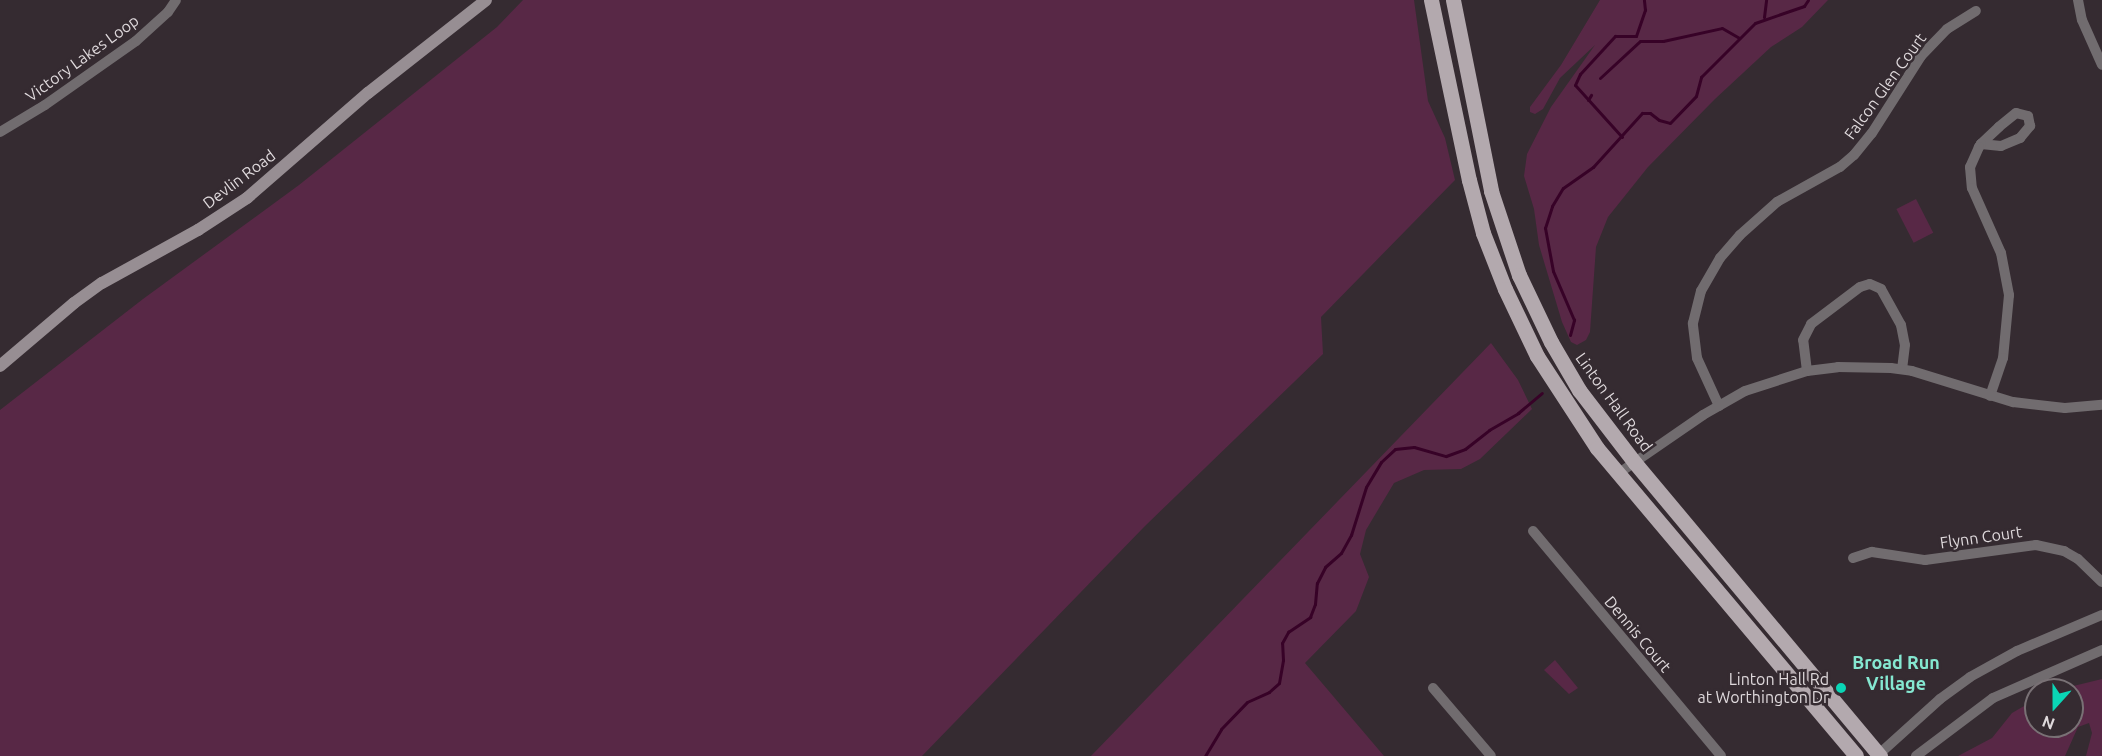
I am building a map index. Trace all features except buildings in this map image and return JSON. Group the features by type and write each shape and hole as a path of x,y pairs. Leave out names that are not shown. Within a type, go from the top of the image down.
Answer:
{"main road":[{"name":"Devlin Road","path":"0,366 74,303 102,283 198,230 247,198 368,93 486,0"},
{"path":"1431,0 1469,180 1483,233 1505,289 1554,384 1597,448 1856,756"},
{"name":"Linton Hall Road","path":"1453,0 1491,191 1519,275 1551,342 1579,390 1635,463 1878,755"}],"street":[{"name":"Victory Lakes Loop","path":"0,132 45,105 136,41 168,12 176,0"},
{"path":"2078,0 2082,20 2102,65"},
{"name":"Falcon Glen Court","path":"1719,406 1697,358 1693,323 1701,291 1720,258 1763,213 1795,191 1840,167 1854,155 1872,133 1934,41 1953,24 1976,11"},
{"path":"1981,144 1973,156 1970,177 2001,253 2009,295 2003,358 1990,396"},
{"path":"1807,371 1803,340 1811,324 1860,287 1870,284 1881,289 1901,325 1905,345 1902,369"},
{"path":"1619,473 1719,406 1764,383 1807,371 1865,366 1902,369 1990,396 2039,406 2102,405"},
{"name":"Dennis Court","path":"1533,531 1721,756"},
{"name":"Flynn Court","path":"1853,558 1872,552 1925,560 2036,545 2064,552 2078,559 2102,582"},
{"path":"1878,755 1940,699 1977,672 2017,651 2066,633 2102,615"},
{"path":"1916,756 1993,698 2102,650"},
{"path":"1433,688 1491,756"}],"shaded area":[{"path":"523,0 1414,0 1428,101 1445,138 1455,180 1321,317 1323,354 1145,526 922,756 0,756 0,410 143,299 299,185 497,27"},
{"path":"1600,0 1828,0 1802,27 1771,47 1715,99 1648,167 1608,217 1596,247 1590,332 1586,340 1577,345 1571,342 1562,322 1539,245 1534,209 1524,176 1527,154 1551,107 1595,45 1560,78 1543,109 1535,114 1530,112 1530,107 1561,65"},
{"path":"1916,199 1933,233 1914,243 1896,209"},
{"path":"1491,343 1518,380 1532,409 1480,459 1461,469 1424,470 1394,483 1366,530 1360,554 1369,577 1356,611 1305,663 1384,756 1091,756"},
{"path":"1555,660 1578,688 1569,694 1544,670"},
{"path":"2102,679 2102,756 2086,756 2092,733 2089,723 2084,725 2084,683"},
{"path":"2024,706 2024,738 2073,738 2065,756 1958,756 1992,738 2012,713"}],"waterway":[{"path":"1636,36 1645,10 1644,0"},
{"path":"1764,17 1766,0"},
{"path":"1570,335 1574,320 1553,271 1545,228 1552,206 1563,188 1593,167 1642,113 1650,113 1659,120 1670,123 1696,96 1701,77 1755,23 1804,6 1808,0"},
{"path":"1600,78 1640,41 1663,41 1722,28 1739,38"},
{"path":"1622,137 1575,85 1580,74 1615,36 1636,36"},
{"path":"1588,100 1591,95"},
{"path":"1205,756 1221,729 1247,702 1269,692 1279,683 1283,660 1282,643 1288,632 1310,617 1315,604 1317,583 1325,567 1341,553 1351,535 1366,487 1381,462 1395,449 1414,447 1446,456 1465,449 1489,430 1518,413 1542,393"}],"place":[{"name":"Linton Hall Rd at Worthington Dr","path":"1841,688"}],"district":[{"name":"Broad Run Village","path":"1896,673"}]}
